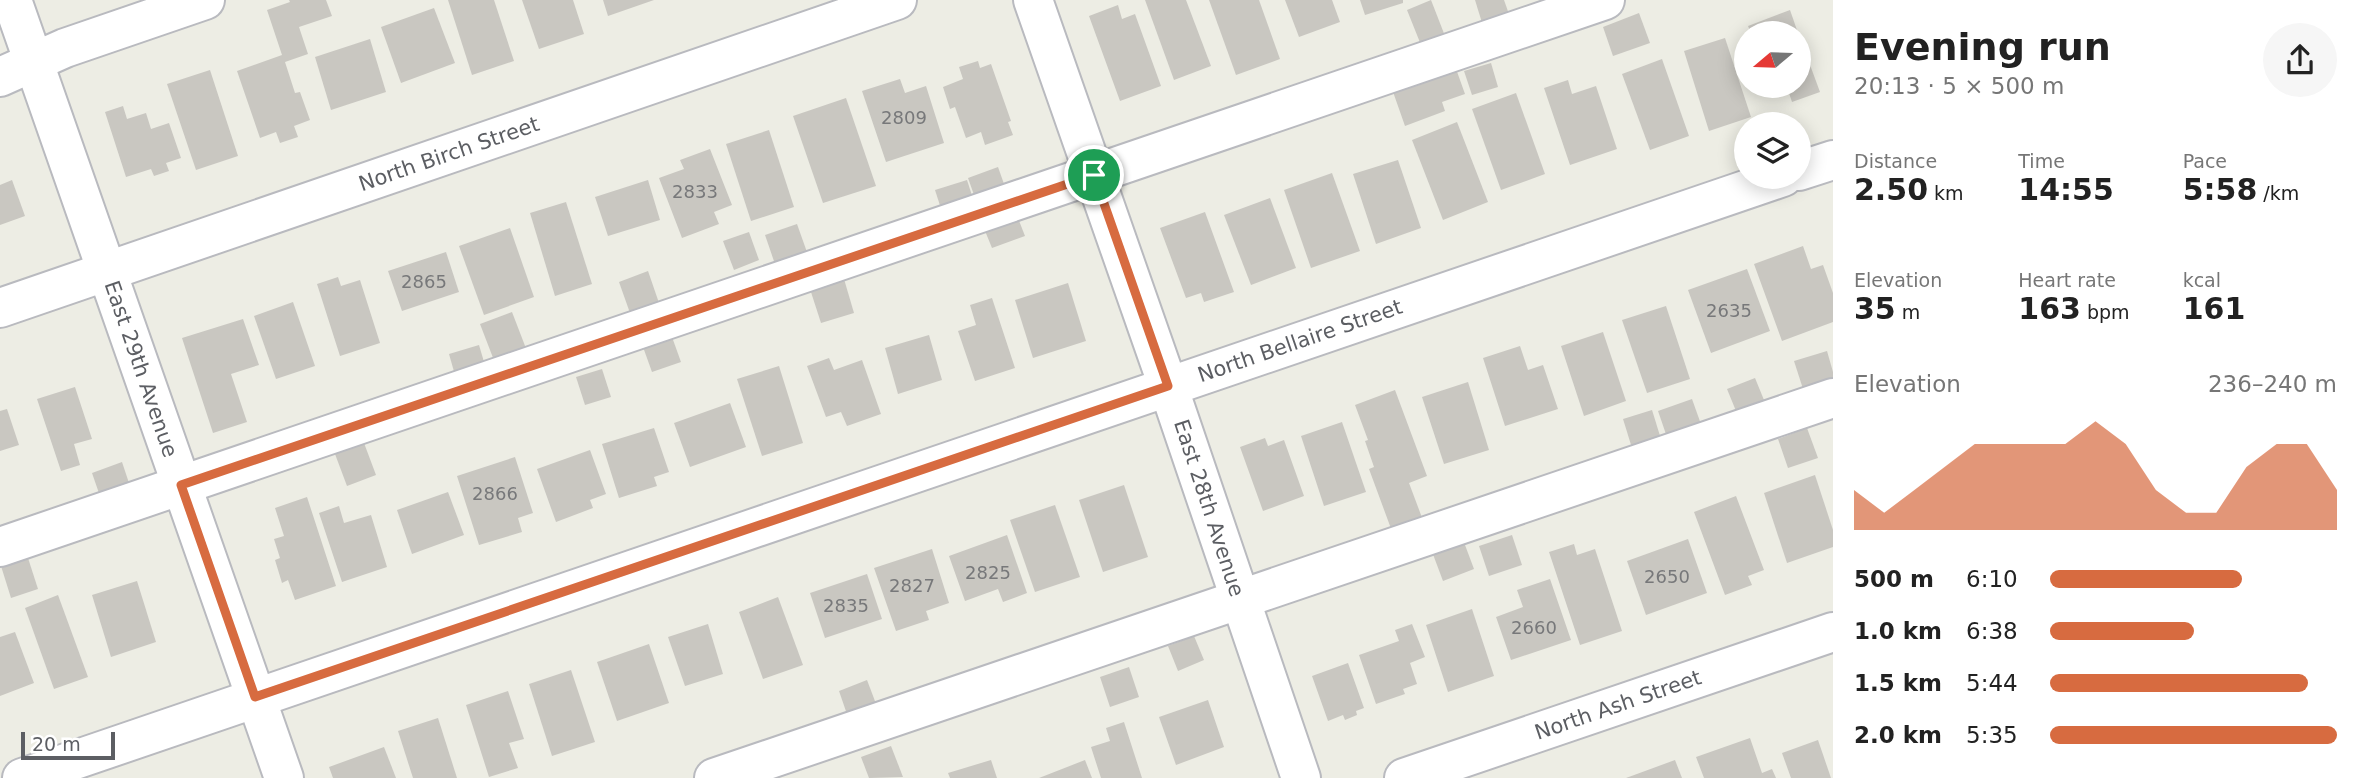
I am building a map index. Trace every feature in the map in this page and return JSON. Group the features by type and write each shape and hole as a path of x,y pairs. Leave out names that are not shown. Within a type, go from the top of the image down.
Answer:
{"street":[{"name":"East 29th Avenue","path":"12,0 17,69 107,271 284,778"},
{"path":"17,69 65,48 205,0"},
{"name":"North Birch Street","path":"0,308 897,0"},
{"name":"East 28th Avenue","path":"1033,0 1301,778"},
{"path":"0,547 1605,0"},
{"path":"1811,167 1833,160"},
{"name":"North Bellaire Street","path":"22,778 1748,189"},
{"path":"714,778 1833,398"},
{"name":"North Ash Street","path":"1404,778 1833,632"}],"building":[{"path":"289,0 326,0 332,16 299,27 308,54 285,62 295,93 300,92 310,120 294,126 298,137 280,143 276,132 260,138 237,71 282,55 267,10 290,2"},
{"path":"448,0 494,0 514,61 472,75"},
{"path":"522,0 573,0 584,34 539,49"},
{"path":"603,0 654,0 608,16"},
{"path":"1145,0 1186,0 1211,66 1174,80"},
{"path":"1209,0 1259,0 1280,59 1236,75"},
{"path":"1285,0 1332,0 1340,22 1299,37"},
{"path":"1360,0 1403,0 1403,3 1365,15"},
{"path":"1431,0 1445,36 1421,45 1407,10"},
{"path":"1475,0 1504,0 1510,17 1483,26"},
{"path":"1118,5 1122,19 1135,14 1161,86 1120,101 1089,16"},
{"path":"434,8 455,63 401,83 381,27"},
{"path":"1790,10 1794,21 1761,21"},
{"path":"1639,13 1650,43 1613,56 1603,27"},
{"path":"1725,38 1734,65 1734,98 1745,98 1749,112 1734,112 1734,123 1709,131 1684,51"},
{"path":"370,39 386,92 331,110 315,57"},
{"path":"1662,59 1689,136 1650,150 1622,74"},
{"path":"978,61 980,68 991,64 1011,121 1008,122 1013,135 985,145 981,132 966,138 955,107 950,109 943,87 963,79 959,67"},
{"path":"1491,63 1498,87 1472,95 1464,71"},
{"path":"1455,66 1465,94 1442,102 1445,111 1405,126 1392,89"},
{"path":"1811,68 1820,92 1811,95"},
{"path":"210,70 238,156 196,170 167,84"},
{"path":"900,79 905,93 926,86 944,143 886,162 862,91"},
{"path":"1568,80 1572,94 1596,86 1617,149 1570,165 1544,88"},
{"path":"1516,93 1545,174 1501,190 1472,109"},
{"path":"846,98 876,186 823,203 793,116"},
{"path":"123,106 127,119 146,113 151,129 169,123 181,158 166,163 169,171 154,176 151,169 126,177 105,112"},
{"path":"1457,122 1488,202 1443,220 1412,140"},
{"path":"769,130 794,207 751,221 726,144"},
{"path":"710,149 732,205 714,212 719,224 682,238 659,178 684,169 680,160"},
{"path":"1398,160 1421,228 1376,244 1353,174"},
{"path":"998,167 1009,198 979,209 968,178"},
{"path":"1332,173 1360,251 1311,268 1284,190"},
{"path":"12,180 25,216 0,225 0,185"},
{"path":"648,180 660,220 608,236 595,197"},
{"path":"967,180 977,211 945,221 935,190"},
{"path":"1270,198 1296,268 1251,285 1224,215"},
{"path":"566,202 592,284 555,296 530,213"},
{"path":"1205,212 1234,292 1204,302 1201,293 1186,298 1160,228"},
{"path":"1016,213 1025,236 992,248 983,226"},
{"path":"797,224 808,255 776,267 765,235"},
{"path":"510,228 534,297 484,315 459,246"},
{"path":"749,232 759,260 734,270 723,241"},
{"path":"1803,246 1811,269 1823,265 1833,293 1833,322 1782,341 1754,264"},
{"path":"446,252 459,292 402,311 388,271"},
{"path":"1747,269 1770,331 1711,353 1688,290"},
{"path":"648,271 659,303 630,313 619,282"},
{"path":"338,277 341,286 360,280 380,343 340,356 317,284"},
{"path":"844,279 854,313 821,323 810,289"},
{"path":"1068,283 1086,341 1033,358 1015,300"},
{"path":"992,298 1015,368 975,381 958,331 976,325 970,305"},
{"path":"293,302 315,366 276,379 254,316"},
{"path":"1666,306 1690,379 1647,393 1622,320"},
{"path":"512,312 527,351 495,363 480,324"},
{"path":"243,319 259,365 231,374 247,422 213,433 182,338"},
{"path":"1603,332 1626,401 1584,416 1561,346"},
{"path":"929,335 942,380 898,394 885,348"},
{"path":"672,337 681,362 652,372 643,347"},
{"path":"479,345 487,372 457,382 449,354"},
{"path":"1520,346 1528,370 1543,365 1558,409 1505,426 1483,358"},
{"path":"1827,351 1833,383 1804,392 1794,361"},
{"path":"829,358 834,370 862,360 881,414 847,426 841,412 826,417 807,366"},
{"path":"779,366 803,443 762,456 737,379"},
{"path":"602,369 611,397 585,405 576,377"},
{"path":"1755,378 1764,400 1736,411 1727,389"},
{"path":"1468,382 1489,450 1444,464 1422,397"},
{"path":"75,387 92,439 74,444 80,465 61,471 37,399"},
{"path":"1395,390 1427,476 1409,483 1424,523 1393,534 1369,469 1374,467 1365,441 1368,440 1355,405"},
{"path":"1692,399 1702,427 1668,440 1658,411"},
{"path":"730,403 746,447 690,467 674,423"},
{"path":"7,409 19,445 0,451 0,411"},
{"path":"1652,410 1661,439 1632,448 1623,419"},
{"path":"1342,422 1366,492 1324,506 1301,436"},
{"path":"654,428 669,472 654,477 657,486 619,498 602,444"},
{"path":"1807,428 1818,458 1788,468 1778,439"},
{"path":"1265,438 1268,446 1284,440 1304,496 1263,511 1240,447"},
{"path":"364,443 376,475 347,486 335,454"},
{"path":"590,450 606,494 590,500 593,508 556,522 537,469"},
{"path":"515,457 533,513 518,518 522,532 479,545 457,476"},
{"path":"122,462 131,489 101,499 92,473"},
{"path":"1815,475 1833,530 1833,547 1787,563 1764,493"},
{"path":"1124,485 1148,557 1103,572 1079,500"},
{"path":"448,492 464,535 412,554 397,510"},
{"path":"1736,496 1764,570 1748,576 1752,585 1725,595 1694,512"},
{"path":"307,497 336,586 295,600 288,580 282,583 275,560 280,558 274,539 284,536 275,508"},
{"path":"1055,505 1080,577 1035,592 1010,520"},
{"path":"339,506 344,523 371,515 387,567 342,582 319,513"},
{"path":"1007,535 1027,593 1003,602 998,589 965,601 949,556"},
{"path":"1512,535 1522,565 1489,576 1479,546"},
{"path":"1462,537 1474,569 1443,581 1431,549"},
{"path":"1688,539 1707,593 1646,615 1627,561"},
{"path":"1574,544 1577,555 1595,549 1622,631 1580,645 1549,552"},
{"path":"932,549 949,603 926,611 929,620 896,631 874,568"},
{"path":"28,558 38,589 11,598 1,566"},
{"path":"867,574 882,619 825,638 810,593"},
{"path":"1550,579 1571,640 1511,660 1496,617 1523,607 1517,590"},
{"path":"137,581 156,642 111,657 92,595"},
{"path":"58,595 88,677 54,689 25,608"},
{"path":"778,597 803,665 763,679 739,612"},
{"path":"1472,609 1494,676 1448,692 1426,625"},
{"path":"708,624 723,674 685,686 668,637"},
{"path":"1412,624 1425,657 1410,663 1417,684 1403,689 1405,694 1376,704 1359,655 1399,641 1395,630"},
{"path":"15,632 34,683 0,696 0,637"},
{"path":"1194,636 1204,660 1178,671 1168,646"},
{"path":"649,644 669,703 617,721 597,662"},
{"path":"1348,663 1364,708 1356,711 1357,715 1345,720 1343,715 1328,721 1312,676"},
{"path":"1129,667 1139,697 1110,707 1100,677"},
{"path":"571,670 595,742 552,756 529,684"},
{"path":"867,680 878,709 849,720 839,691"},
{"path":"508,691 524,739 509,743 518,768 489,777 466,705"},
{"path":"1208,700 1224,747 1176,765 1159,717"},
{"path":"438,718 457,778 413,778 398,731"},
{"path":"1124,722 1142,778 1101,778 1091,747 1110,741 1106,728"},
{"path":"1750,738 1762,773 1772,769 1776,778 1704,778 1696,757"},
{"path":"1818,740 1831,778 1791,778 1782,753"},
{"path":"891,746 903,777 869,778 861,757"},
{"path":"384,747 396,778 333,778 329,767"},
{"path":"991,760 997,778 950,778 948,773"},
{"path":"1085,760 1092,778 1039,778"},
{"path":"1675,760 1682,778 1626,778"}],"route":[{"path":"1094,175 1168,386 255,697 181,485 1094,175"}]}
